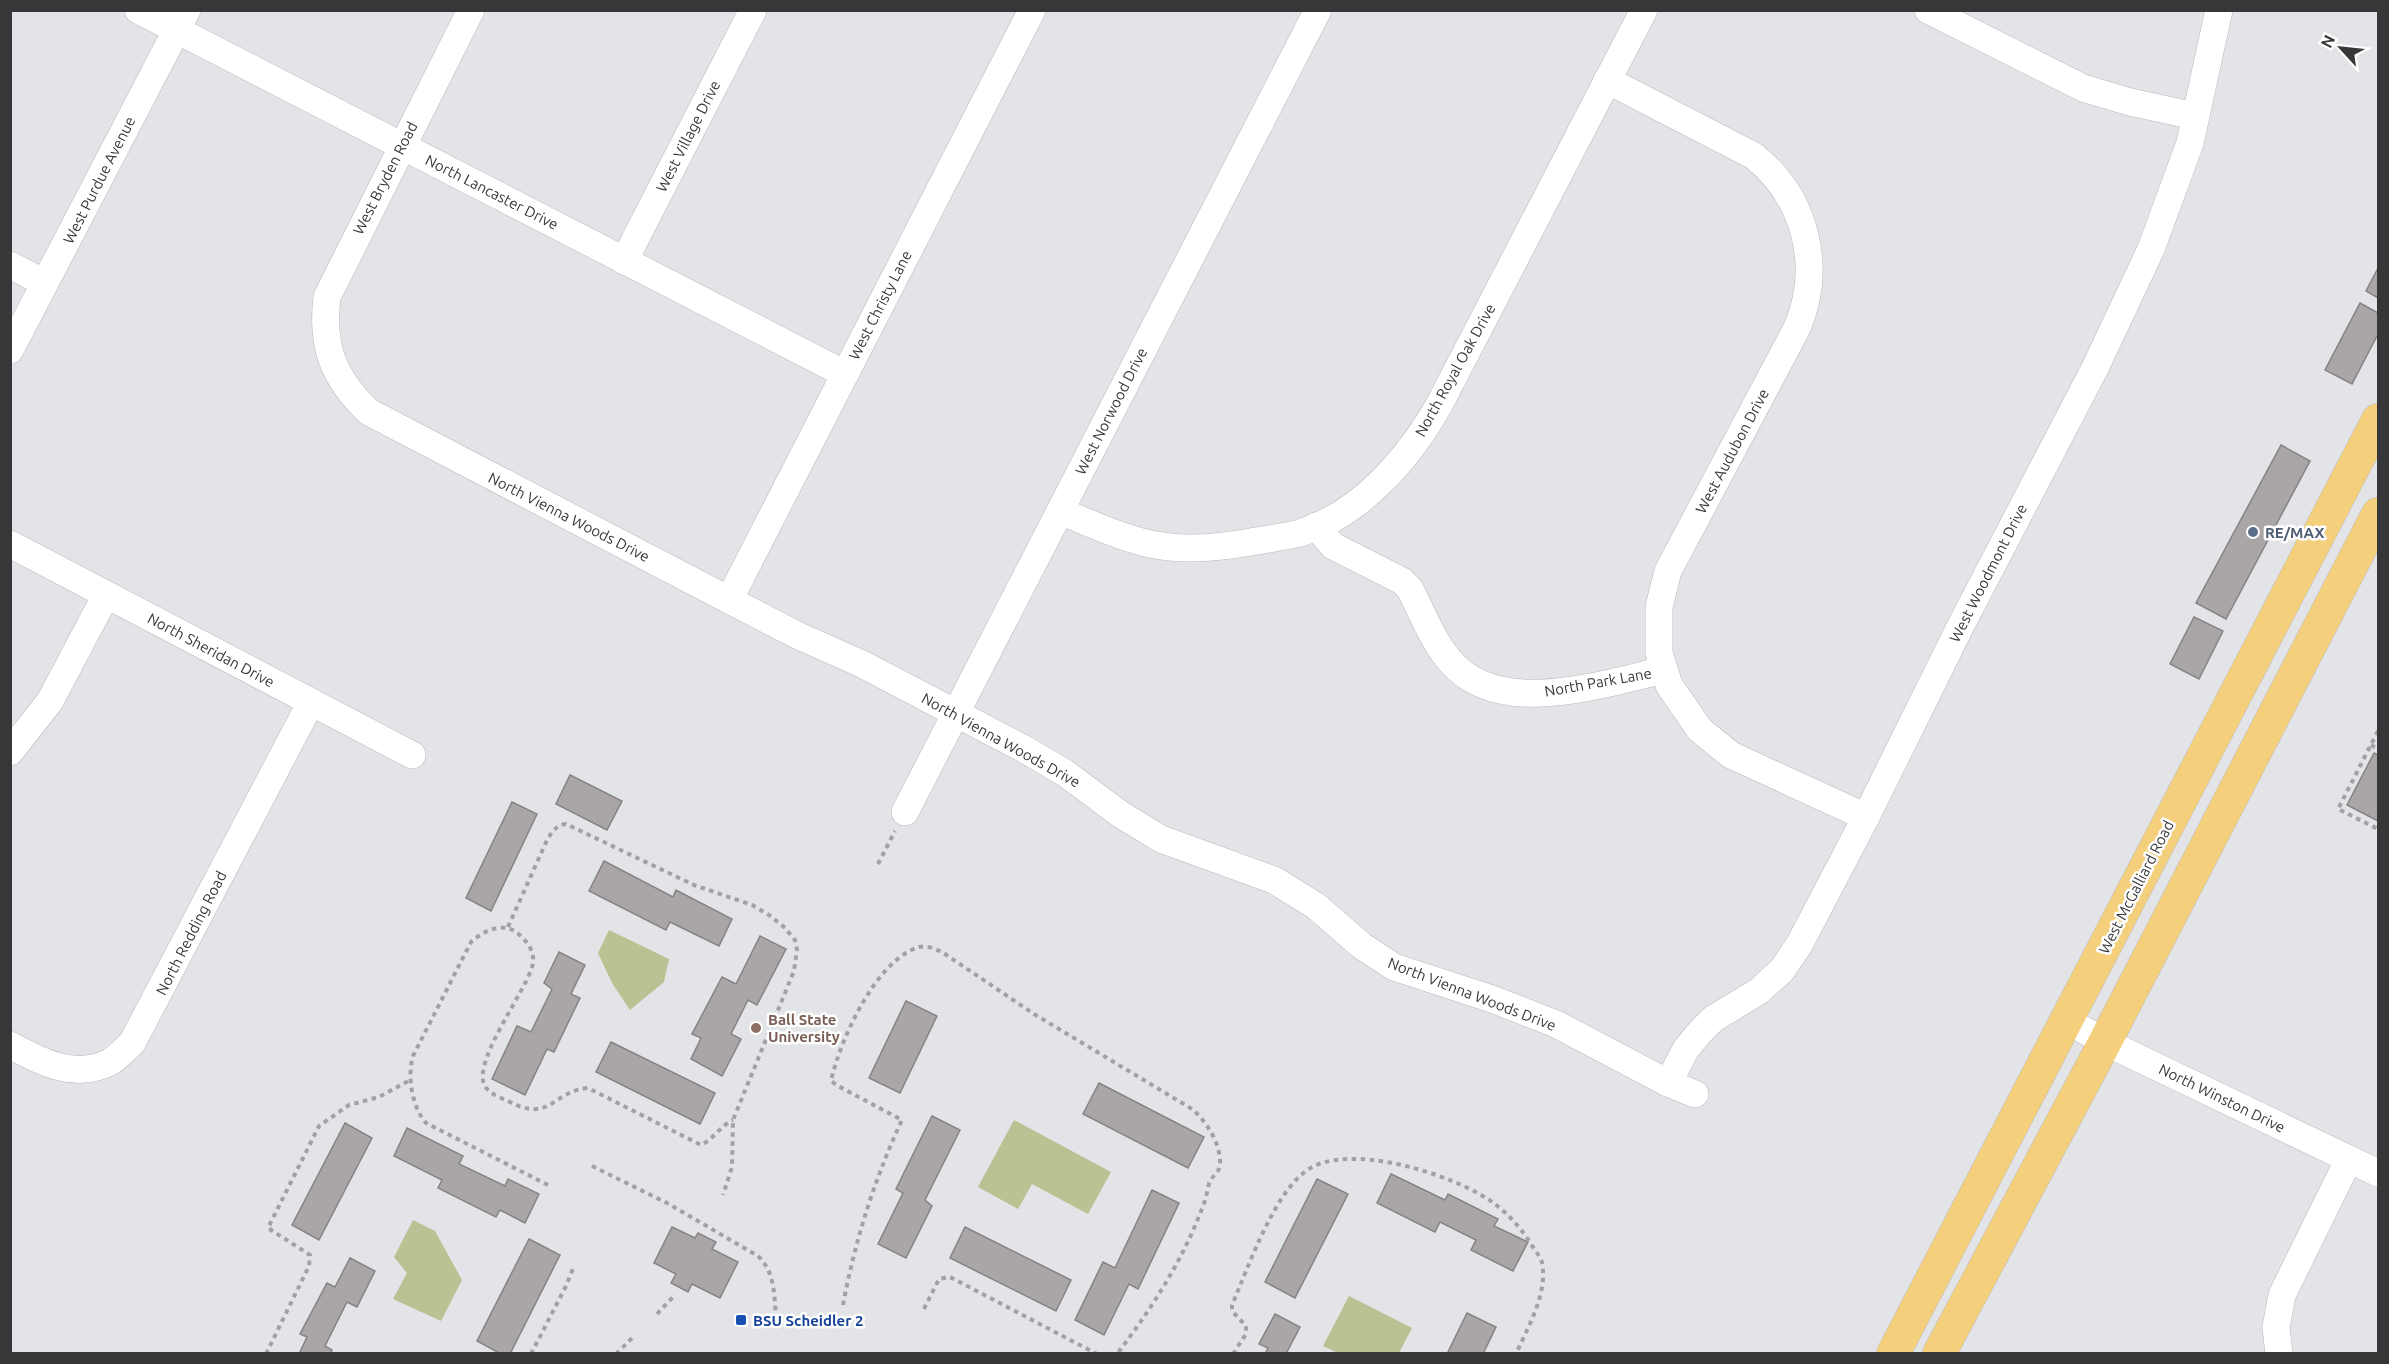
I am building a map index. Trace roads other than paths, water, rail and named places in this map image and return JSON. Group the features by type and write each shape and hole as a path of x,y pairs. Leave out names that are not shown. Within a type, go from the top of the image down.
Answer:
{"main road":[{"name":"West McGalliard Road","path":"1893,1353 2379,420"},
{"path":"1939,1353 2379,514"}],"street":[{"name":"North Lancaster Drive","path":"138,10 182,20 402,146 845,375"},
{"name":"West Bryden Road","path":"329,353 325,328 327,297 471,10"},
{"name":"West Village Drive","path":"624,261 753,10"},
{"name":"West Christy Lane","path":"729,600 1032,10"},
{"name":"West Norwood Drive","path":"905,812 1318,10"},
{"name":"North Royal Oak Drive","path":"1060,511 1149,544 1188,548 1230,546 1301,533 1353,505 1383,481 1422,435 1644,10"},
{"path":"1928,10 2083,88 2130,102 2195,116"},
{"name":"West Woodmont Drive","path":"1668,1083 1686,1049 1713,1019 1760,991 1782,970 1799,945 1866,817 1970,606 2095,368 2151,249 2190,143 2219,10"},
{"name":"West Purdue Avenue","path":"10,350 182,20"},
{"name":"West Audubon Drive","path":"1607,80 1754,156 1768,167 1784,187 1797,211 1804,228 1808,250 1809,291 1797,328 1668,571 1659,607 1657,630 1659,653 1669,686 1700,730 1714,742 1749,764 1866,817"},
{"path":"10,266 45,283"},
{"name":"North Vienna Woods Drive","path":"329,353 340,379 354,398 369,412 385,422 799,636 862,664 956,713 1065,773 1120,814 1161,839 1274,880 1316,906 1362,946 1394,966 1492,999 1556,1024 1668,1083 1695,1094"},
{"name":"North Park Lane","path":"1316,526 1333,546 1402,581 1410,589 1451,662 1462,672 1497,690 1530,694 1564,690 1664,670"},
{"name":"North Sheridan Drive","path":"10,544 412,755"},
{"path":"10,752 50,701 106,595"},
{"name":"North Redding Road","path":"10,1046 46,1064 76,1070 89,1069 111,1062 132,1043 310,702"},
{"name":"North Winston Drive","path":"2066,1020 2104,1042 2379,1173"},
{"path":"2279,1353 2277,1327 2282,1295 2349,1159"}],"place":[{"name":"RE/MAX","path":"2253,532"},
{"name":"Ball State University","path":"756,1028"},
{"name":"BSU Scheidler 2","path":"741,1320"}]}
